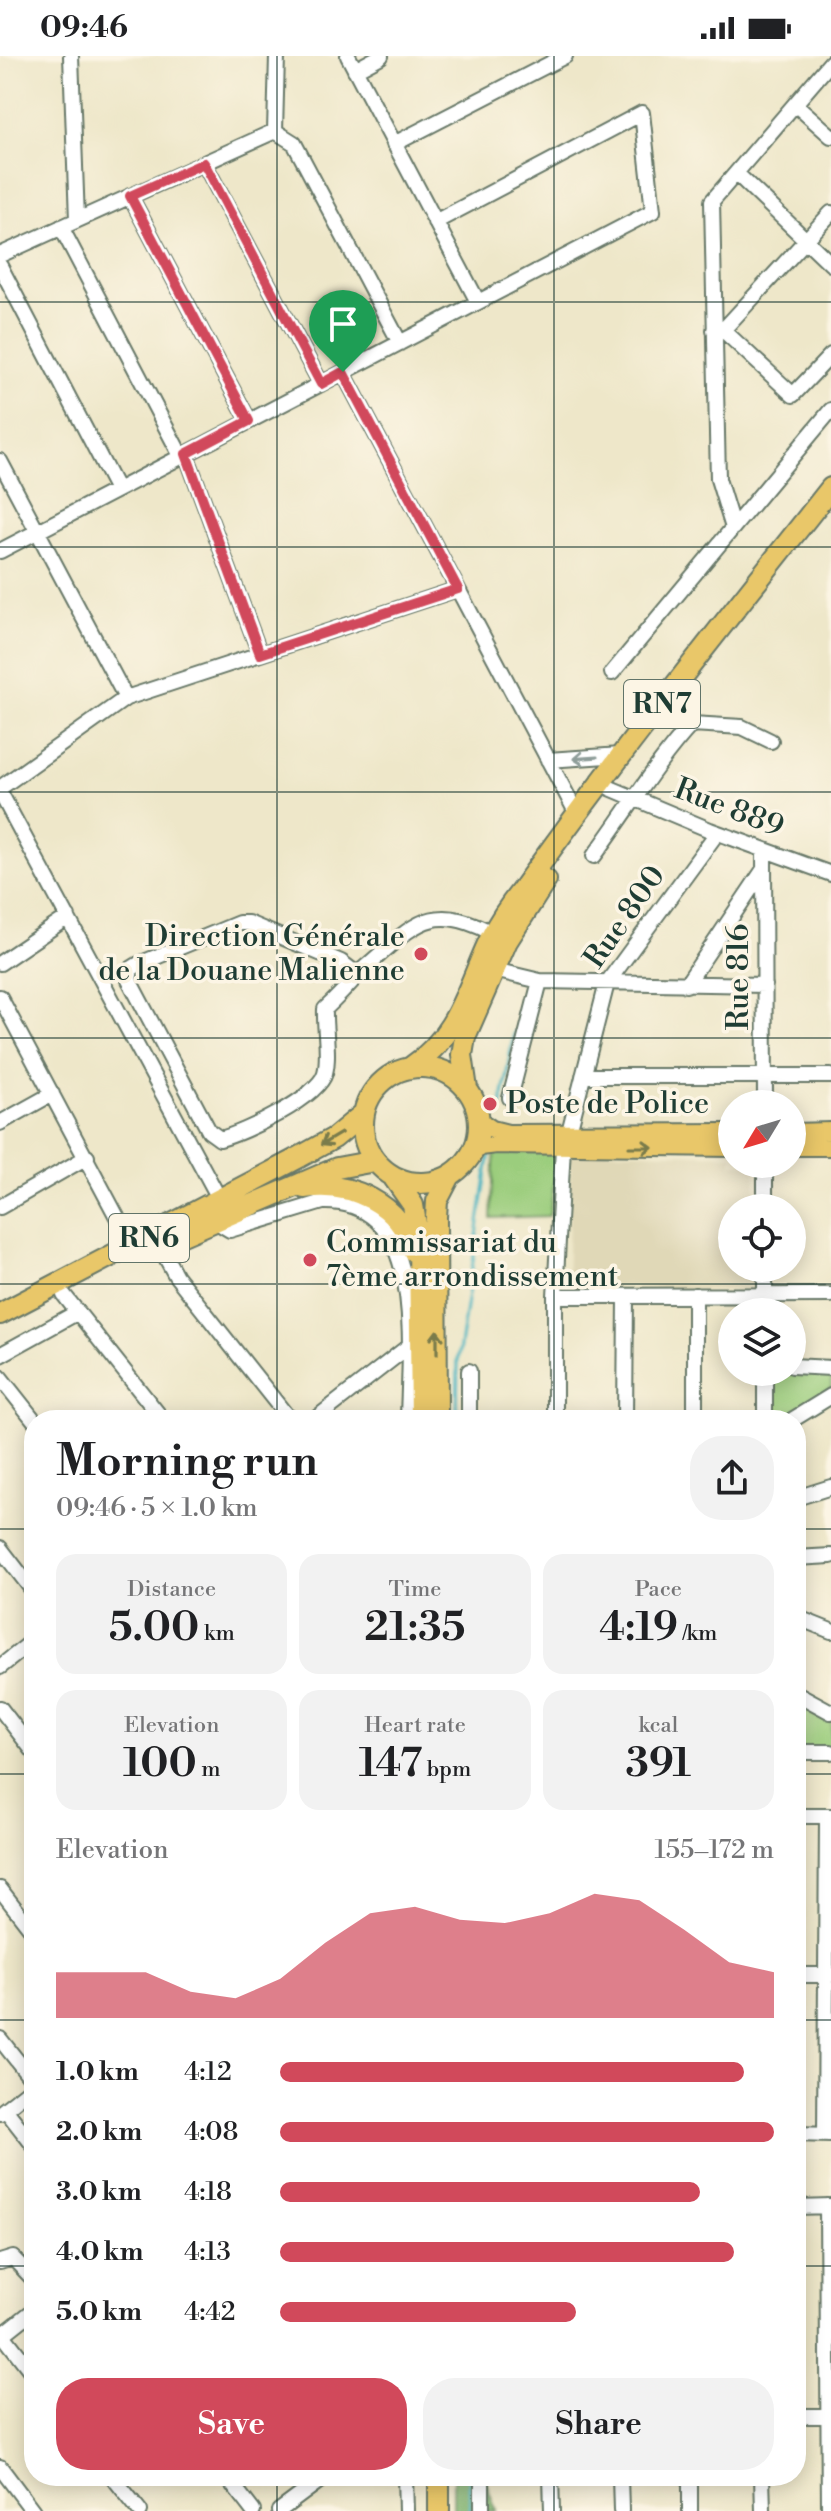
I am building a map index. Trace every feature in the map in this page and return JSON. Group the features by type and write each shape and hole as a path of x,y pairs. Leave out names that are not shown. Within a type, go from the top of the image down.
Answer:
{"highway":[{"name":"RN7","path":"411,1067 441,1044 451,1030 500,937 577,814 831,488"},
{"name":"RN7","path":"467,1089 462,1055 465,1037 494,970 500,937 530,901 610,788 831,509"},
{"path":"420,1410 413,1346 421,1280 417,1220 409,1196 375,1161 366,1147 363,1114 375,1089 385,1079 411,1067 442,1071 467,1089 479,1120 472,1154 450,1176 437,1201 437,1410"},
{"name":"RN6","path":"0,1314 133,1247 334,1138 363,1114"},
{"name":"RN6","path":"0,1326 159,1245 337,1168 375,1161"},
{"path":"394,1178 428,1183 450,1176"},
{"name":"RN6","path":"273,1196 323,1185 355,1191 388,1210 403,1227 421,1280"},
{"path":"411,2511 422,2486"},
{"path":"439,2486 439,2511"}],"main road":[{"path":"479,1120 492,1129 508,1133 566,1140 718,1147"},
{"path":"806,1132 831,1131"},
{"path":"472,1154 480,1147 496,1145 718,1133"},
{"path":"806,1147 831,1147"}],"street":[{"path":"71,56 77,220"},
{"path":"275,131 277,56"},
{"path":"348,56 478,302"},
{"path":"355,70 381,56"},
{"path":"394,144 565,56"},
{"path":"733,528 718,479 719,330 712,201 831,62"},
{"path":"795,104 831,136"},
{"path":"0,551 653,211 642,113 435,222"},
{"path":"0,255 275,131"},
{"path":"275,131 294,143 400,343"},
{"path":"204,163 321,384"},
{"path":"736,173 831,264"},
{"path":"130,196 249,421"},
{"path":"719,330 831,213"},
{"path":"61,227 184,455 260,654"},
{"path":"0,266 117,490"},
{"path":"719,330 793,395 831,355"},
{"path":"343,372 577,814"},
{"path":"612,673 831,410"},
{"path":"0,461 126,698"},
{"path":"220,1200 0,790 126,698 458,589"},
{"path":"594,856 637,799 666,752 692,724 742,727 771,741"},
{"path":"548,760 621,755"},
{"name":"Rue 889","path":"610,788 717,833 831,874"},
{"name":"Rue 800","path":"566,1140 607,983 717,833"},
{"name":"Rue 816","path":"764,850 765,1090"},
{"path":"686,985 765,868"},
{"path":"0,963 68,917"},
{"path":"358,975 341,962 248,923 239,923 139,964 131,969 129,980 209,1131 220,1139 305,1097 317,1086 325,1073 325,1009 413,927 427,919 453,918 500,937"},
{"path":"494,970 540,981 765,985"},
{"path":"510,1098 540,981"},
{"path":"0,997 5,1018 52,1094 133,1247"},
{"path":"583,1076 831,1076"},
{"path":"0,1123 52,1094"},
{"path":"555,1410 555,1296 566,1140"},
{"path":"0,1207 87,1157"},
{"path":"215,1221 230,1230 323,1202 338,1201 371,1213 391,1236 402,1263 413,1346 409,1410"},
{"path":"159,1245 176,1276 282,1410"},
{"path":"765,1282 765,1295"},
{"path":"64,1295 155,1410"},
{"path":"695,1295 695,1410"},
{"path":"555,1296 831,1295"},
{"path":"625,1410 626,1296"},
{"path":"0,1355 78,1312"},
{"path":"327,1410 413,1346"},
{"path":"806,1367 831,1368"},
{"path":"469,1371 469,1410"},
{"path":"0,1377 26,1410"},
{"path":"765,1386 765,1410"},
{"path":"806,1411 831,1396"},
{"path":"806,1495 831,1487"},
{"path":"0,1548 24,1579"},
{"path":"806,1557 831,1556"},
{"path":"806,1621 831,1631"},
{"path":"0,1667 24,1648"},
{"path":"806,1698 831,1712"},
{"path":"0,1708 24,1739"},
{"path":"806,1752 831,1752"},
{"path":"806,1816 829,1816 828,2135 806,2134"},
{"path":"0,1889 24,1920"},
{"path":"806,1975 829,1975"},
{"path":"0,2039 24,2071"},
{"path":"24,2093 3,2111 24,2135"},
{"path":"806,2207 829,2206 829,2511"},
{"path":"0,2262 13,2258 24,2270"},
{"path":"24,2318 1,2335 24,2363"},
{"path":"806,2416 829,2416"},
{"path":"0,2467 33,2511"},
{"path":"120,2486 140,2511"},
{"path":"234,2486 253,2511"},
{"path":"279,2511 313,2486"},
{"path":"407,2486 411,2511"},
{"path":"482,2486 482,2511"},
{"path":"551,2486 552,2511"},
{"path":"620,2486 621,2511"},
{"path":"690,2486 690,2511"},
{"path":"762,2486 763,2511"}],"shaded area":[{"path":"571,1150 718,1155 718,1178 756,1178 755,1194 718,1194 718,1282 753,1282 753,1291 567,1285"}],"green space":[{"path":"495,1148 559,1152 549,1216 491,1218"},
{"path":"831,1368 831,1388 811,1400 804,1410 766,1410 768,1386 806,1386 806,1370"},
{"path":"806,1700 831,1714 831,1755 806,1753"},
{"path":"453,2486 487,2486 496,2511 453,2511"}],"waterway":[{"path":"500,1112 514,1032"},
{"path":"457,1410 458,1359 490,1151"},
{"path":"0,2480 24,2511"},
{"path":"469,2486 470,2511"}],"place":[{"name":"Direction Générale de la Douane Malienne","path":"421,954"},
{"name":"Poste de Police","path":"490,1104"},
{"name":"Commissariat du 7ème arrondissement","path":"310,1260"}],"route":[{"path":"204,163 321,384 343,372 458,589 260,654 186,454 249,421 130,196 204,163"}]}
